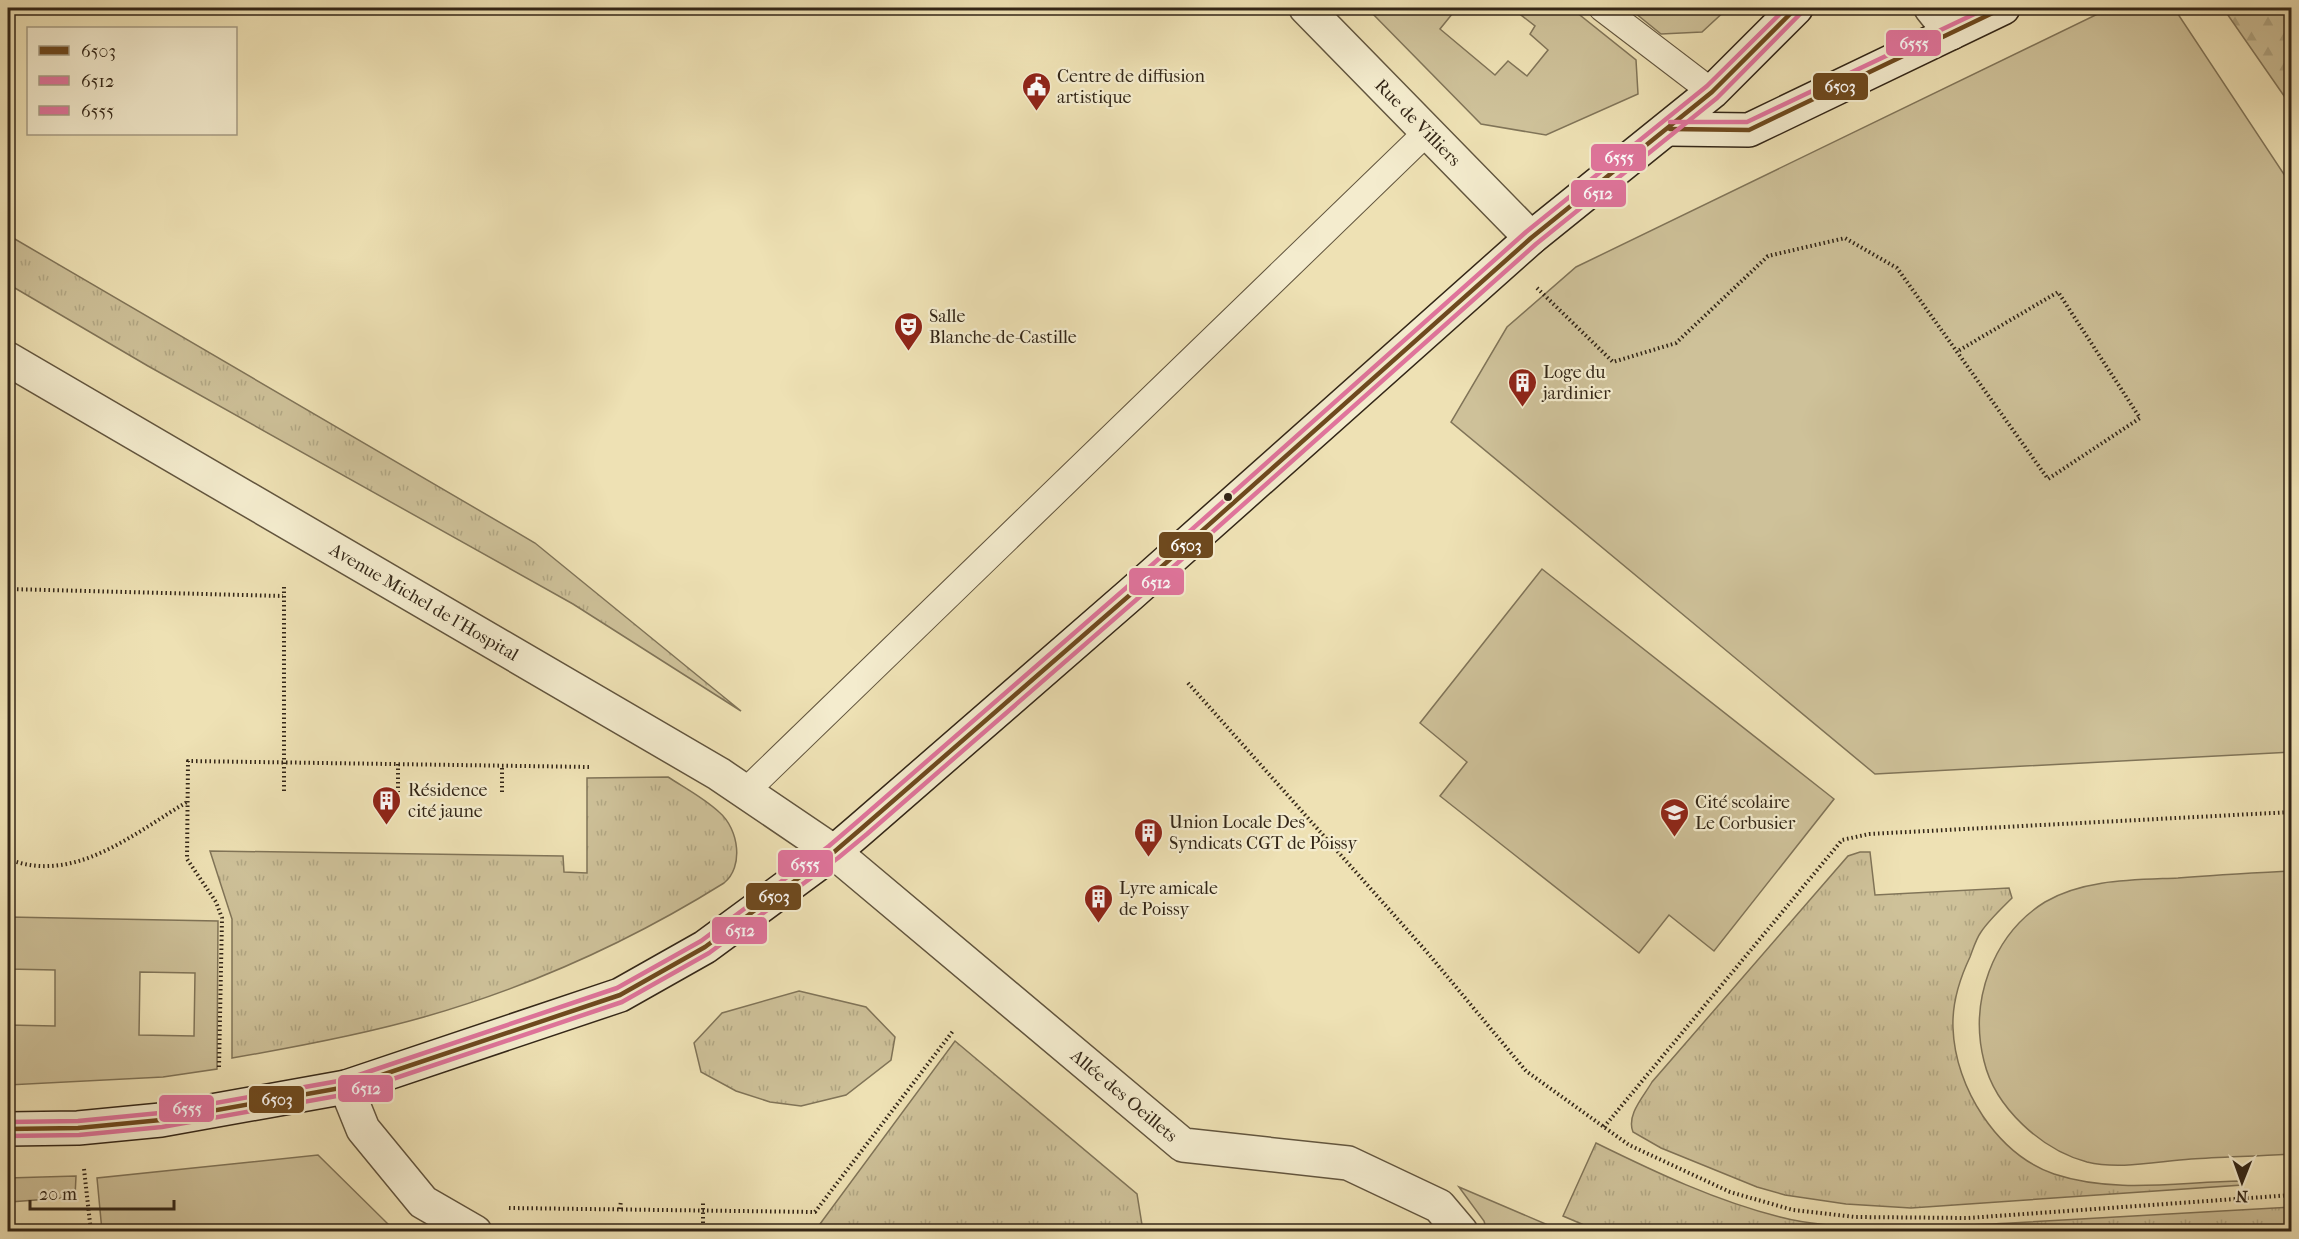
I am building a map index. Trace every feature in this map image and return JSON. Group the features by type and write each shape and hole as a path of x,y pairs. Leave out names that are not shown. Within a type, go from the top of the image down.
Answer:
{"street":[{"name":"Rue de Villiers","path":"1306,8 1531,238"},
{"path":"8,1129 78,1128 162,1120 346,1087 620,995 705,947 834,852 1131,594 1531,238 1670,129 1712,92 1796,8"},
{"path":"1931,8 1951,33"},
{"path":"1670,129 1749,130 2003,8"},
{"name":"Avenue Michel de l'Hospital","path":"8,359 412,594 745,792 834,852"},
{"name":"Allée des Oeillets","path":"834,852 1183,1144 1348,1163 1439,1206 1461,1232"},
{"path":"346,1087 363,1130 423,1202 475,1232"}],"lane":[{"path":"1602,8 1712,92"},
{"path":"745,792 1426,133"}],"path":[{"path":"1544,296 1613,362 1676,342 1768,256 1845,238 1897,268 2048,478 2140,418 2058,292 1958,351"},
{"path":"284,587 284,791"},
{"path":"8,589 283,596"},
{"path":"1188,683 1426,951 1526,1071 1629,1145 1730,1192 1792,1210 1855,1217 1968,1218 2292,1195"},
{"path":"219,1070 222,918 216,902 187,859 188,761 591,767"},
{"path":"398,764 399,792"},
{"path":"502,766 502,792"},
{"path":"8,860 46,868 88,861 188,802"},
{"path":"1604,1127 1842,840 1869,834 2292,812"},
{"path":"502,1208 815,1212 953,1031"},
{"path":"84,1162 91,1232"},
{"path":"620,1209 621,1200"},
{"path":"703,1202 703,1232"}],"green space":[{"path":"1367,8 1457,8 1440,29 1495,75 1508,61 1527,76 1548,50 1530,34 1535,26 1512,8 1571,8 1636,60 1638,94 1546,135 1481,124"},
{"path":"1629,8 1728,8 1702,32 1661,34"},
{"path":"2110,8 2174,8 2291,185 2291,752 1875,774 1451,422 1507,327 1576,267"},
{"path":"2223,8 2291,8 2291,106"},
{"path":"8,235 535,543 741,711 573,604 148,366 8,284"},
{"path":"1542,569 1834,799 1714,951 1669,915 1639,953 1440,796 1467,762 1420,723"},
{"path":"668,777 713,807 726,819 731,828 735,838 736,858 734,868 724,883 616,943 502,992 424,1017 376,1029 232,1058 232,919 210,851 563,856 564,872 587,873 587,778"},
{"path":"1870,852 1875,895 2009,888 2012,898 1981,932 1966,965 1955,1001 1953,1028 1956,1051 1971,1095 1983,1116 2014,1151 2054,1174 2100,1184 2147,1185 2240,1181 2242,1185 1911,1208 1846,1204 1785,1195 1757,1187 1661,1148 1633,1132 1631,1126 1634,1112 1652,1082 1848,856"},
{"path":"2291,871 2291,1154 2126,1165 2100,1164 2087,1162 2053,1148 2023,1125 1998,1095 1990,1078 1980,1039 1980,1016 1983,993 1998,951 2011,932 2027,916 2060,894 2110,882"},
{"path":"8,917 218,921 217,1069 163,1077 8,1085 8,1025 55,1026 55,970 8,969","holes":["140,972 195,973 194,1036 139,1035"]},
{"path":"799,991 866,1007 895,1037 891,1060 846,1095 801,1106 770,1102 736,1091 701,1072 694,1043 722,1013"},
{"path":"955,1041 1137,1194 1143,1231 817,1228"},
{"path":"1596,1143 1663,1175 1733,1203 1780,1217 1834,1226 1926,1227 2291,1207 2291,1231 1598,1231 1563,1216"},
{"path":"318,1155 388,1224 388,1231 102,1231 97,1178"},
{"path":"76,1176 75,1197 10,1202 12,1231 8,1231 8,1178"},
{"path":"1459,1187 1562,1231 1487,1231 1484,1221"}],"transit line":[{"name":"6555","path":"8,1122 78,1121 160,1113 344,1080 617,988 701,941 829,846 857,822 1126,588 1526,232 1707,86 1786,8"},
{"name":"6503","path":"8,1129 78,1128 161,1120 346,1087 620,995 705,947 834,852 862,828 1131,594 1531,238 1712,92 1796,8"},
{"name":"6555","path":"1670,122 1747,122 1987,8"},
{"name":"6503","path":"1670,129 1749,130 2003,8"},
{"name":"6512","path":"8,1136 79,1135 162,1127 348,1094 622,1002 709,953 867,834 1136,600 1536,244 1717,98 1801,13"}],"place":[{"name":"Centre de diffusion artistique","path":"1036,112"},
{"name":"Salle Blanche-de-Castille","path":"908,352"},
{"name":"Loge du jardinier","path":"1522,408"},
{"name":"Résidence cité jaune","path":"387,826"},
{"name":"Cité scolaire Le Corbusier","path":"1674,838"},
{"name":"Union Locale Des Syndicats CGT de Poissy","path":"1148,858"},
{"name":"Lyre amicale de Poissy","path":"1098,924"}]}
